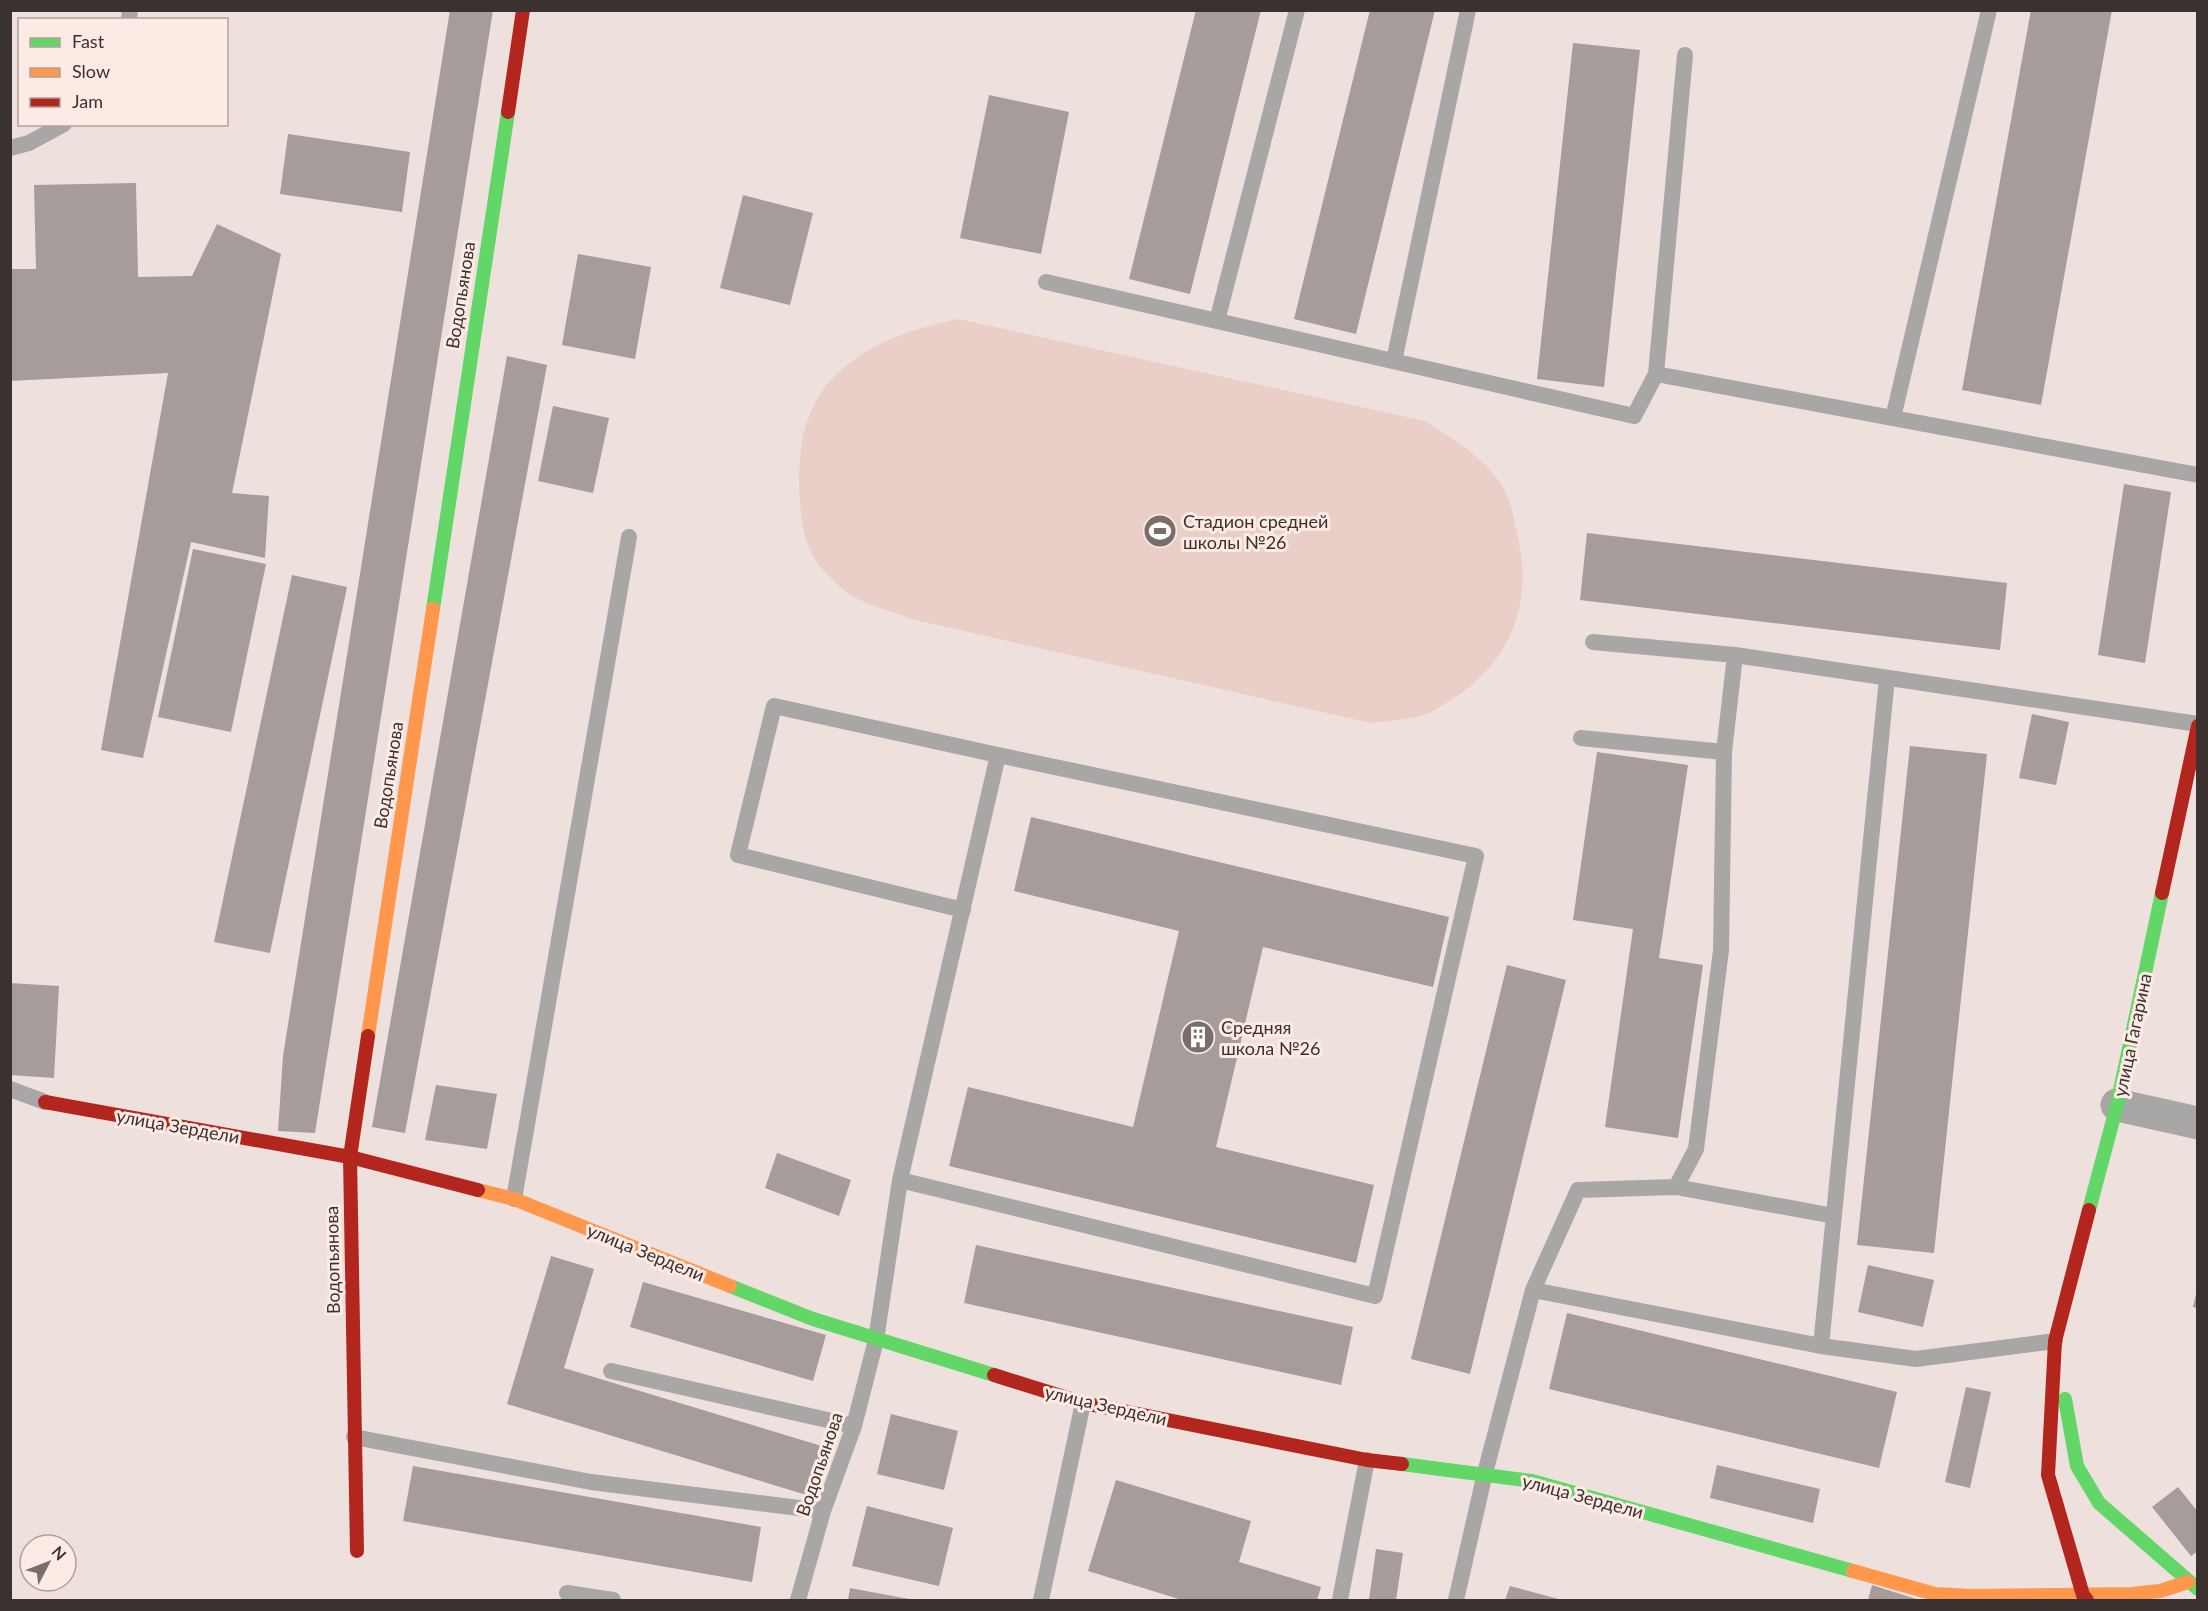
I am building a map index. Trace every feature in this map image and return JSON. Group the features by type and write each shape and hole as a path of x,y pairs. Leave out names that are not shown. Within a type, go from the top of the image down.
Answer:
{"street":[{"name":"Водопьянова","path":"357,1551 350,1157 523,10"},
{"name":"улица Гагарина","path":"2085,1598 2048,1476 2055,1341 2117,1105 2194,758 2198,725"},
{"name":"улица Зердели","path":"45,1102 350,1157 514,1199 813,1318 876,1340 1083,1403 1367,1460 1485,1473 1532,1481 1935,1594 2085,1598 2143,1595 2193,1586"},
{"path":"2117,1105 2198,1123"},
{"name":"улица Гагарина","path":"2055,1341 2077,1466 2099,1503 2193,1586"}],"lane":[{"path":"1217,321 1297,10"},
{"path":"1394,361 1468,10"},
{"path":"1893,418 1989,10"},
{"path":"1046,282 1634,416 1656,374 1685,55"},
{"path":"10,148 29,143 60,126"},
{"path":"1656,374 2198,475"},
{"path":"514,1199 629,537"},
{"path":"1593,642 1735,655 2198,725"},
{"path":"1676,1187 1696,1149 1721,950 1724,752 1735,655"},
{"path":"1821,1346 1887,678"},
{"path":"900,1180 1375,1296 1476,856 774,706 738,855 963,910"},
{"path":"1581,738 1724,752"},
{"name":"Водопьянова","path":"798,1600 823,1510 854,1426 876,1340 900,1180 998,755"},
{"path":"10,1089 45,1102"},
{"path":"1456,1600 1485,1473 1533,1290 1578,1190 1676,1187 1834,1216"},
{"path":"1533,1290 1821,1346 1916,1359 2055,1341"},
{"path":"612,1371 854,1426"},
{"path":"1041,1600 1083,1403"},
{"path":"354,1437 591,1482 823,1510"},
{"path":"1340,1600 1367,1460"},
{"path":"567,1593 613,1600"}],"shaded area":[{"name":"Стадион средней школы №26","path":"958,319 1425,421 1458,442 1479,459 1497,478 1509,499 1522,559 1522,583 1513,629 1502,650 1488,669 1470,686 1435,710 1412,718 1371,723 911,619 851,595 823,570 814,558 802,524 799,468 803,435 809,415 829,383 852,361 894,338"}],"building":[{"path":"450,10 493,10 315,1133 278,1131 283,1056"},
{"path":"1196,10 1261,10 1190,294 1129,279"},
{"path":"1370,10 1435,10 1356,334 1294,319"},
{"path":"2031,10 2112,10 2041,405 1962,390"},
{"path":"1573,43 1640,50 1604,387 1537,379"},
{"path":"989,95 1069,112 1041,254 960,238"},
{"path":"288,134 410,152 402,212 280,194"},
{"path":"136,183 138,277 192,276 217,224 281,254 232,493 269,496 265,558 191,542 143,758 101,750 168,373 10,381 10,269 36,269 34,185"},
{"path":"743,195 813,213 790,305 720,288"},
{"path":"578,254 651,267 635,359 562,345"},
{"path":"507,356 547,365 405,1133 372,1127"},
{"path":"553,406 609,418 593,493 538,481"},
{"path":"2124,484 2171,492 2145,663 2098,655"},
{"path":"1587,533 2007,583 2000,650 1580,600"},
{"path":"193,549 266,564 231,732 158,717"},
{"path":"292,575 347,587 270,953 214,942"},
{"path":"2032,714 2069,722 2056,785 2019,778"},
{"path":"1910,746 1987,754 1934,1253 1857,1245"},
{"path":"1597,752 1688,765 1659,958 1703,965 1678,1138 1605,1127 1633,929 1573,920"},
{"name":"Средняя школа №26","path":"1031,817 1449,917 1433,987 1263,947 1216,1147 1374,1185 1356,1263 949,1166 968,1087 1133,1127 1179,931 1014,891"},
{"path":"1507,965 1566,980 1470,1374 1411,1359"},
{"path":"10,983 59,986 54,1078 10,1075"},
{"path":"436,1085 497,1094 487,1149 425,1140"},
{"path":"777,1153 851,1180 839,1216 765,1188"},
{"path":"976,1245 1353,1327 1341,1385 964,1303"},
{"path":"551,1256 594,1269 564,1368 825,1447 810,1496 507,1404"},
{"path":"1868,1265 1934,1280 1923,1327 1858,1312"},
{"path":"643,1282 826,1335 813,1381 630,1327"},
{"path":"2198,1290 2198,1308 2193,1307"},
{"path":"1567,1313 1897,1392 1879,1468 1549,1389"},
{"path":"1966,1387 1991,1392 1970,1488 1945,1482"},
{"path":"891,1414 958,1431 944,1490 877,1474"},
{"path":"1717,1465 1820,1489 1813,1523 1710,1498"},
{"path":"413,1466 761,1527 752,1582 403,1521"},
{"path":"1116,1480 1251,1521 1239,1562 1321,1587 1317,1600 1182,1600 1088,1571"},
{"path":"2178,1487 2198,1512 2198,1551 2191,1556 2152,1507"},
{"path":"867,1506 953,1528 939,1586 852,1566"},
{"path":"1376,1549 1403,1553 1396,1600 1369,1600"},
{"path":"1872,1585 1919,1600 1868,1600"},
{"path":"1510,1586 1562,1600 1505,1600"},
{"path":"850,1588 909,1599 909,1600 848,1600"}],"traffic: fast":[{"path":"433,609 508,112"},
{"path":"2089,1210 2117,1105 2162,893"},
{"path":"730,1286 813,1319 994,1375"},
{"path":"2065,1399 2077,1466 2099,1503 2198,1589"},
{"path":"1402,1464 1532,1481 1853,1571"}],"traffic: slow":[{"path":"368,1036 433,609"},
{"path":"478,1190 514,1199 730,1286"},
{"path":"1853,1571 1935,1594 1970,1596 2132,1594 2160,1591 2188,1582"}],"traffic: jam":[{"path":"508,112 523,10"},
{"path":"2162,893 2198,726"},
{"path":"357,1551 350,1157 368,1036"},
{"path":"45,1102 350,1157 478,1190"},
{"path":"2087,1600 2083,1595 2048,1475 2055,1341 2089,1210"},
{"path":"994,1375 1083,1403 1367,1460 1402,1464"}],"place":[{"name":"Стадион средней школы №26","path":"1160,531"},
{"name":"Средняя школа №26","path":"1198,1037"}]}
